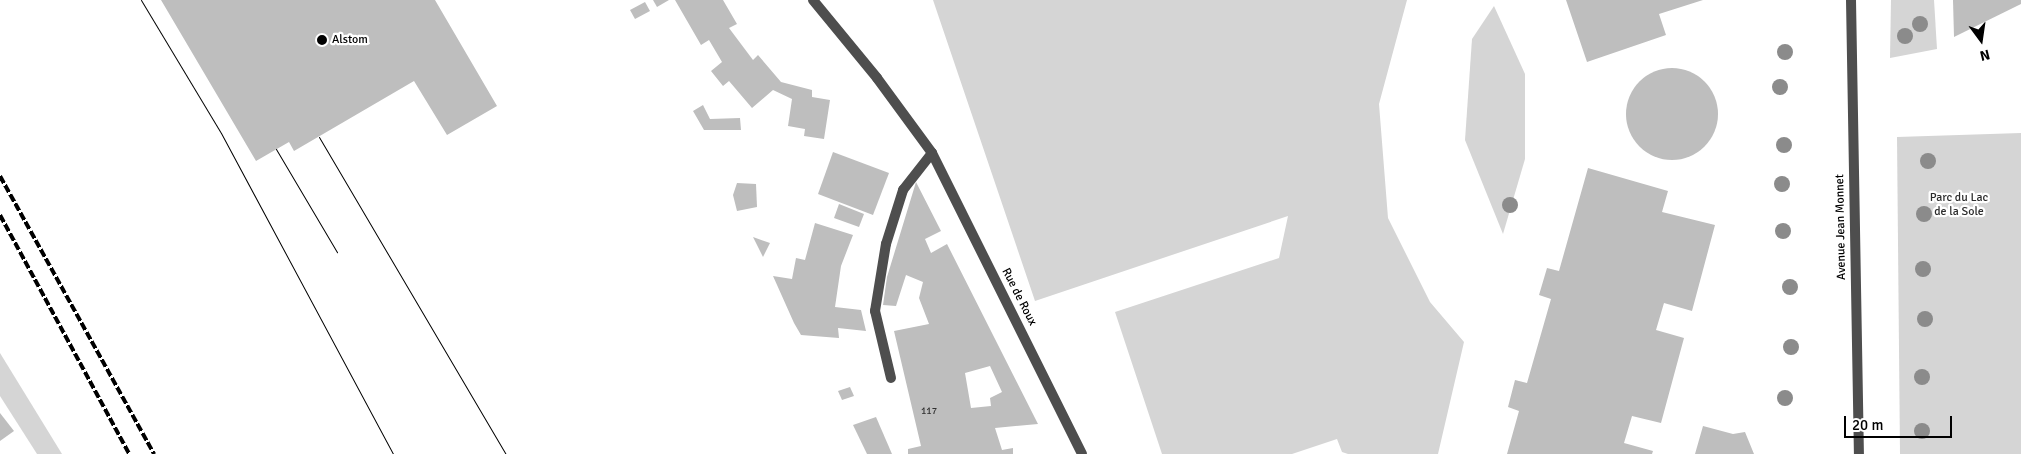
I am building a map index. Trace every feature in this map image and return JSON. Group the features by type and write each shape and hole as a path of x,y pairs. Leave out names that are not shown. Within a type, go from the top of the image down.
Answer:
{"street":[{"name":"Rue de Roux","path":"813,0 878,78 932,153 1082,454"},
{"name":"Avenue Jean Monnet","path":"1851,0 1859,454"},
{"path":"891,378 876,311 886,244 903,190 932,153"}],"green space":[{"path":"933,0 1407,0 1379,104 1388,218 1430,302 1464,342 1438,454 1348,454 1342,452 1337,439 1292,454 1162,454 1115,312 1279,258 1288,216 1035,301"},
{"path":"1891,0 1934,0 1937,49 1890,58"},
{"path":"1494,6 1525,74 1525,159 1503,234 1465,140 1472,39"},
{"name":"Parc du Lac de la Sole","path":"2021,133 2021,454 1900,454 1897,137"},
{"path":"0,353 62,454 37,454 0,396"}],"building":[{"name":"Alstom","path":"161,0 435,0 497,106 447,135 414,81 294,151 289,142 256,161"},
{"path":"653,0 669,0 657,7"},
{"path":"675,0 723,0 737,24 729,28 753,60 758,55 781,82 812,90 812,97 830,100 824,139 804,136 805,129 788,126 792,99 773,90 752,108 729,81 723,86 711,71 722,62 709,40 701,45"},
{"path":"1566,0 1703,0 1659,14 1666,35 1587,62"},
{"path":"1953,0 2021,0 2021,4 1954,37"},
{"path":"645,2 650,11 635,19 630,10"},
{"path":"1672,68 1690,72 1704,82 1714,96 1718,114 1714,132 1704,146 1690,156 1672,160 1654,156 1640,146 1630,132 1626,114 1630,96 1640,82 1654,72"},
{"path":"703,105 710,119 740,118 741,130 704,130 693,111"},
{"path":"833,152 889,173 873,215 818,194"},
{"path":"1588,168 1668,191 1662,212 1715,225 1692,311 1664,303 1656,330 1684,338 1661,423 1632,416 1624,443 1653,451 1652,454 1507,454 1519,411 1508,407 1515,380 1527,383 1551,299 1539,295 1547,268 1559,271"},
{"path":"916,182 941,231 925,239 931,253 947,244 1038,424 995,428 1002,450 1013,448 1013,454 908,454 908,449 921,446 894,331 929,324 919,298 923,282 906,275 896,306 883,305 887,277","holes":["990,366 1002,392 990,398 991,406 971,408 965,373"]},
{"path":"737,183 756,184 757,207 737,211 733,195"},
{"path":"839,204 864,214 859,227 834,218"},
{"path":"815,223 853,235 841,266 835,307 861,310 866,331 838,328 839,338 801,335 794,323 773,276 792,279 796,258 805,260"},
{"path":"753,237 770,243 763,257"},
{"path":"850,387 854,396 842,400 838,391"},
{"path":"0,413 14,431 0,441"},
{"path":"876,417 892,454 867,454 853,425"},
{"path":"1703,426 1733,434 1745,432 1754,454 1695,454"}],"tram line":[{"path":"141,0 221,133 393,454"},
{"path":"319,137 506,454"},
{"path":"276,149 337,252"}],"railway":[{"path":"0,176 154,454"},
{"path":"0,215 129,454"}],"place":[{"name":"Alstom","path":"322,40"}]}
